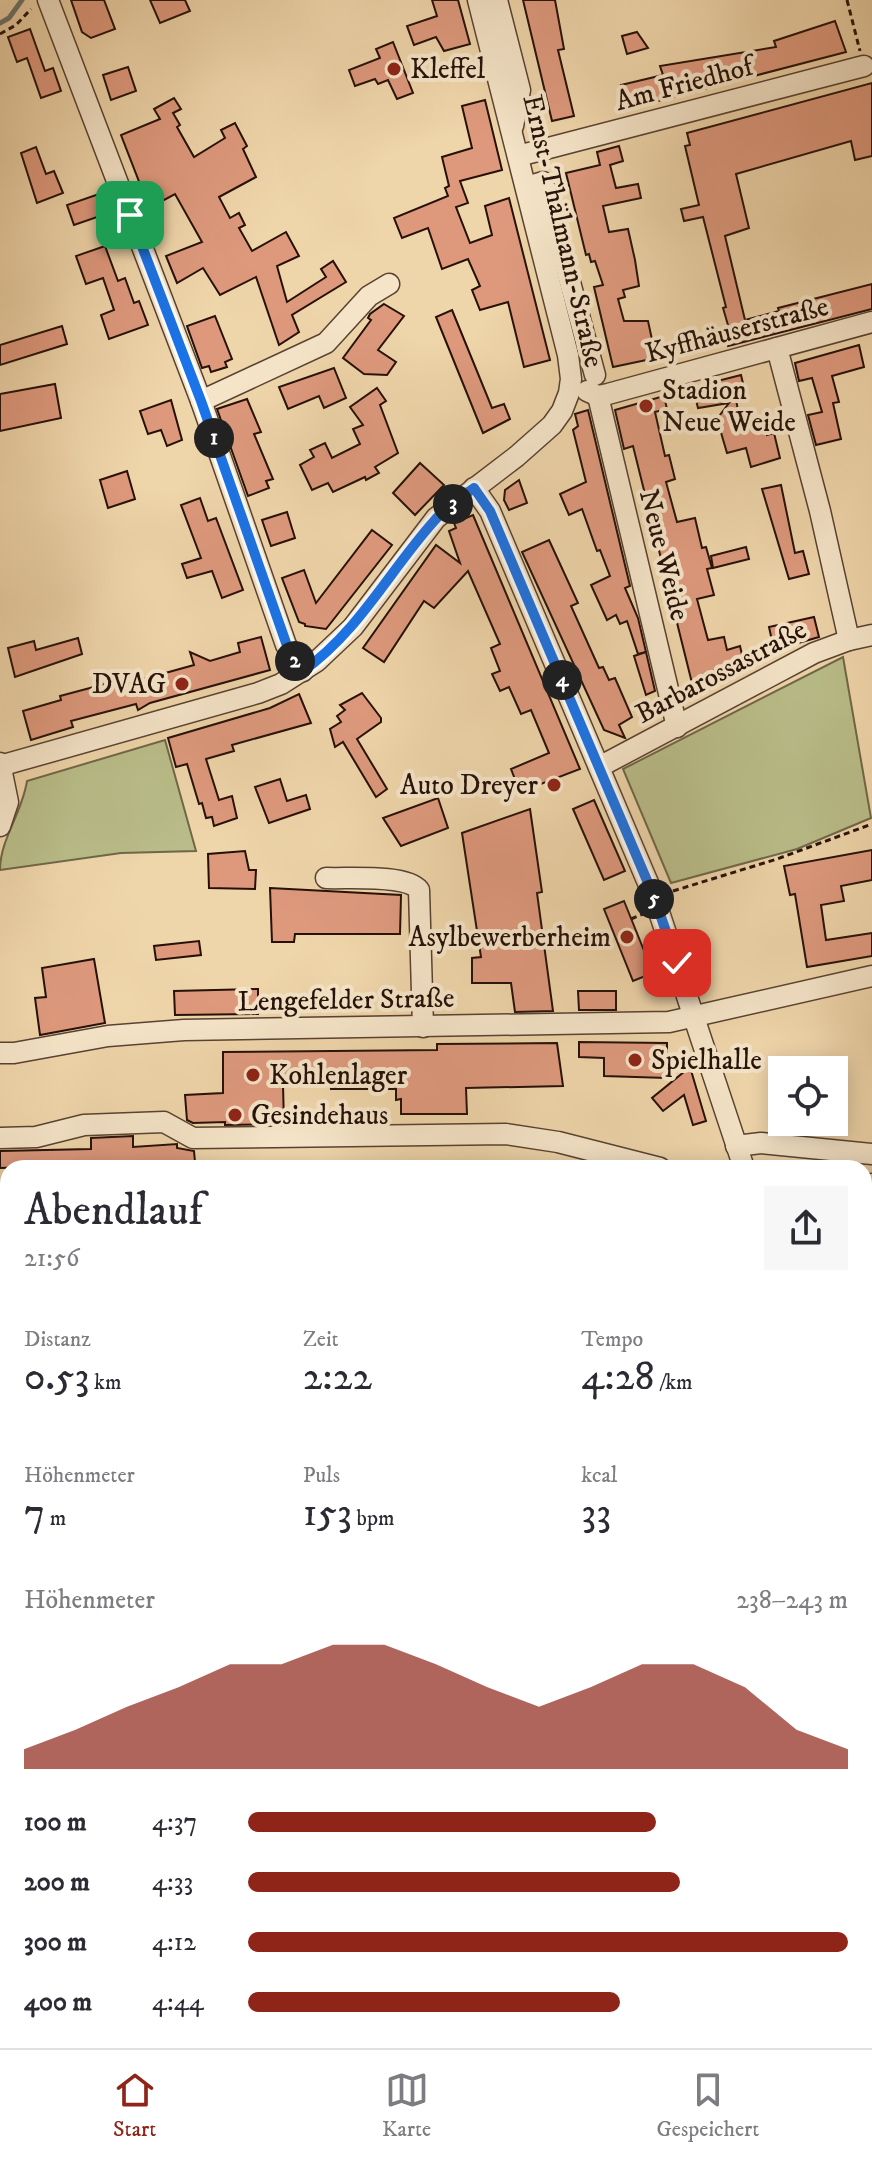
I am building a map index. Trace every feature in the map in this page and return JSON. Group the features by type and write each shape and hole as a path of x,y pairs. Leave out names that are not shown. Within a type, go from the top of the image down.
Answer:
{"street":[{"path":"48,0 201,401 286,645 303,671"},
{"name":"Ernst-Thälmann-Straße","path":"0,765 258,693 303,671 353,627 436,518 547,431 564,408 570,387 568,355 478,0"},
{"path":"497,0 520,90 512,134"},
{"name":"Am Friedhof","path":"518,156 864,66"},
{"path":"526,187 543,182 595,375"},
{"path":"201,401 326,343 369,296 389,284"},
{"name":"Kyffhäuserstraße","path":"598,396 872,322"},
{"path":"777,348 820,511 849,640"},
{"path":"570,387 598,396"},
{"name":"Neue Weide","path":"598,396 677,727"},
{"path":"474,488 490,511 599,767 649,905 695,1018 741,1160"},
{"name":"Barbarossastraße","path":"599,767 804,658 849,640 872,635"},
{"path":"0,765 8,802 0,826"},
{"path":"326,878 401,880 415,884 419,890 423,1027"},
{"name":"Lengefelder Straße","path":"0,1053 108,1036 167,1031 640,1023 695,1018 872,976"},
{"path":"0,1138 36,1137 84,1125 164,1122 193,1138 506,1134 558,1142 629,1160"},
{"path":"736,1146 761,1143 872,1154"}],"path":[{"path":"0,34 16,25 39,0"},
{"path":"847,0 864,66"},
{"path":"631,919 649,905 872,824"}],"green space":[{"path":"843,657 871,818 797,849 671,883 623,769"},
{"path":"165,740 196,851 121,853 0,870 4,848 27,781"}],"building":[{"path":"71,0 104,0 115,29 91,38 82,32"},
{"path":"150,0 185,0 190,11 160,23"},
{"path":"432,0 458,0 470,44 444,51 436,37 414,45 407,26 437,16"},
{"path":"523,0 555,0 564,49 558,50 574,116 552,121"},
{"path":"835,21 846,52 654,102 651,93 625,100 621,85 663,75 660,66 776,47 774,41"},
{"path":"30,29 45,71 53,68 61,91 41,98 27,58 17,62 8,37"},
{"path":"637,32 648,48 627,54 622,36"},
{"path":"393,42 413,93 397,99 388,80 378,84 375,79 355,86 349,70 380,58 376,49"},
{"path":"128,67 136,91 111,100 103,75"},
{"path":"872,83 872,156 855,160 851,141 736,174 749,228 725,236 745,320 779,311 778,308 872,284 872,309 728,346 724,334 730,332 723,308 726,307 703,217 684,221 681,209 699,205 685,146 690,145 687,133"},
{"path":"174,98 181,109 173,113 180,125 177,127 194,157 225,138 221,130 235,123 247,146 243,149 256,177 219,197 230,218 239,213 245,225 239,228 252,251 286,232 299,256 277,266 287,302 326,277 321,269 333,261 346,282 292,315 299,332 279,345 256,277 220,295 203,268 177,283 166,256 202,242 175,194 153,206 140,184 121,135 160,119 154,109"},
{"path":"485,100 502,170 460,181 468,203 456,207 470,243 492,235 485,206 509,198 550,360 524,367 508,302 480,310 472,290 480,286 468,259 442,269 428,228 402,238 394,218 448,196 445,188 449,186 442,157 472,148 462,106"},
{"path":"619,146 623,161 610,165 616,188 638,184 641,198 603,206 609,232 628,229 635,260 639,286 623,290 625,297 618,299 624,321 648,321 656,358 613,367 594,287 603,285 595,261 591,262 589,254 586,255 566,173 600,165 597,152"},
{"path":"36,147 46,174 54,171 63,193 37,203 21,153"},
{"path":"99,194 106,214 74,225 67,205"},
{"path":"105,246 118,281 125,278 134,303 139,301 148,325 109,339 101,315 114,310 103,278 86,284 76,256"},
{"path":"384,304 404,316 378,350 396,362 387,375 364,374 343,358 371,320 368,318 370,314"},
{"path":"452,310 492,408 504,404 510,419 483,433 436,317"},
{"path":"215,316 232,359 225,362 227,367 211,372 209,366 202,368 187,326"},
{"path":"62,326 67,344 0,365 0,345"},
{"path":"859,345 864,367 832,376 839,402 833,403 841,439 816,445 808,415 822,412 812,378 799,381 795,363"},
{"path":"334,368 346,398 324,408 319,396 288,409 279,387"},
{"path":"741,375 746,396 736,399 740,423 761,418 767,435 774,433 780,458 751,467 746,448 727,453 717,419 729,403 698,408 695,396 699,392 698,386"},
{"path":"55,384 61,418 0,431 0,394"},
{"path":"377,388 386,401 380,405 398,453 375,467 379,473 366,480 365,477 333,492 328,483 312,490 300,465 314,457 310,450 325,443 332,458 360,444 353,429 363,425 350,407"},
{"path":"664,396 667,409 655,412 665,456 669,455 675,479 666,482 677,522 695,518 702,548 706,547 712,568 707,569 714,595 697,599 708,640 724,637 727,650 740,646 744,663 714,670 716,677 692,683 633,446 624,449 615,410"},
{"path":"247,399 261,432 254,434 273,479 266,481 269,488 248,496 217,409"},
{"path":"171,400 182,440 167,446 161,430 148,434 140,411"},
{"path":"588,410 630,586 625,588 638,618 646,652 638,654 627,621 620,624 616,615 607,620 591,585 610,576 582,509 569,515 560,494 586,482 573,430 578,426 575,414"},
{"path":"420,463 444,485 415,515 393,493"},
{"path":"127,471 135,499 108,508 100,480"},
{"path":"519,480 527,503 509,510 504,500 505,490"},
{"path":"781,485 795,553 803,551 809,574 789,579 762,489"},
{"path":"200,498 208,521 216,518 243,590 222,598 212,571 187,578 182,564 201,558 181,505"},
{"path":"287,512 295,538 271,546 262,520"},
{"path":"473,515 580,769 520,792 511,769 549,753 531,710 521,714 509,687 500,691 492,674 500,671 491,648 500,644 468,571 434,608 424,601 384,662 363,648 436,545 460,563 449,531 456,528 454,523"},
{"path":"372,530 392,545 326,629 299,622 282,578 304,570 316,603"},
{"path":"549,540 578,603 571,606 599,668 603,667 609,680 615,678 632,717 619,725 625,738 604,730 522,552"},
{"path":"746,547 749,559 713,568 711,556"},
{"path":"814,617 819,637 774,650 769,627"},
{"path":"261,637 270,670 150,703 138,710 136,704 71,721 73,727 31,740 23,711 61,700 60,696 120,680 122,685 194,665 190,652 210,661 240,652 238,643"},
{"path":"78,638 82,654 15,677 8,648 34,641 36,650"},
{"path":"646,652 655,691 646,695 634,656"},
{"path":"362,693 381,718 381,722 357,739 387,789 376,797 343,742 335,747 330,729 341,722 337,716 345,710 340,705"},
{"path":"299,694 311,723 232,745 234,751 206,759 219,800 232,796 237,818 214,826 212,817 206,818 202,803 199,804 187,764 176,767 168,738 270,708"},
{"path":"280,779 287,801 306,795 310,809 269,823 255,787"},
{"path":"438,798 448,828 401,846 383,818"},
{"path":"594,800 625,871 604,880 573,809"},
{"path":"530,809 542,892 537,893 553,1011 515,1012 511,983 472,983 472,958 481,957 462,833"},
{"path":"872,850 872,880 841,886 844,901 821,905 826,940 872,933 872,956 807,967 795,894 790,895 784,866"},
{"path":"245,851 249,870 256,870 255,889 209,888 208,854"},
{"path":"270,888 401,895 400,934 295,934 294,942 272,942"},
{"name":"Asylbewerberheim","path":"624,901 653,973 633,981 604,909"},
{"path":"199,941 201,955 156,960 154,946"},
{"path":"94,959 105,1023 40,1035 35,998 46,997 42,968"},
{"path":"258,989 258,1014 175,1015 174,991"},
{"path":"578,991 616,991 616,1010 579,1010"},
{"name":"Spielhalle","path":"579,1042 667,1043 667,1078 604,1076 604,1058 579,1057"},
{"path":"557,1043 563,1086 466,1088 467,1114 401,1114 401,1099 396,1100 396,1089 331,1089 330,1082 283,1084 284,1124 225,1125 225,1122 193,1123 187,1120 185,1095 223,1093 223,1052 437,1050 437,1044"},
{"path":"690,1067 706,1121 693,1125 684,1095 663,1111 652,1098"},
{"path":"133,1136 133,1147 177,1144 177,1148 194,1151 195,1160 0,1160 0,1151 91,1149 91,1138"}],"waterway":[{"path":"0,23 9,18 22,0"}],"place":[{"name":"Kleffel","path":"394,69"},
{"name":"Stadion Neue Weide","path":"646,406"},
{"name":"DVAG","path":"182,684"},
{"name":"Auto Dreyer","path":"554,785"},
{"name":"Asylbewerberheim","path":"627,937"},
{"name":"Spielhalle","path":"635,1060"},
{"name":"Kohlenlager","path":"253,1075"},
{"name":"Gesindehaus","path":"235,1115"}],"route":[{"path":"130,215 201,401 291,657 303,671 328,651 378,597 436,518 474,488 490,511 593,751 654,897 677,963"}]}
